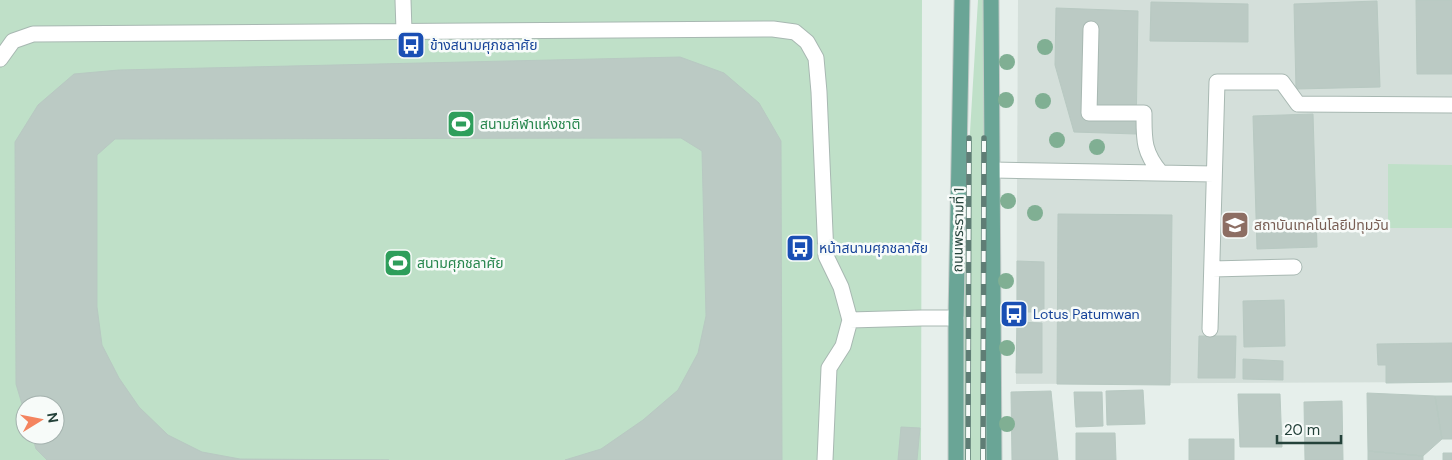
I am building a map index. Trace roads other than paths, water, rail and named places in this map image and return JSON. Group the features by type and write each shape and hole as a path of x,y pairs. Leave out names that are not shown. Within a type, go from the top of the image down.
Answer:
{"main road":[{"name":"ถนนพระรามที่ 1","path":"956,460 956,318 962,0"},
{"path":"991,0 994,460"}],"street":[{"path":"403,0 404,31"},
{"path":"1091,29 1089,113 1144,113 1144,142 1152,162 1161,173"},
{"path":"0,59 13,40 33,34 773,30 795,32 807,42 816,58 826,256 841,287 850,320 843,346 828,368 824,460"},
{"path":"1210,329 1217,82 1282,82 1298,104 1452,106"},
{"path":"992,170 1214,174"},
{"path":"1212,269 1294,267"},
{"path":"850,320 956,318"}],"railway":[{"path":"968,460 969,138"},
{"path":"983,460 984,138"}],"place":[{"name":"ข้างสนามศุภชลาศัย","path":"411,45"},
{"name":"สนามกีฬาแห่งชาติ","path":"461,124"},
{"name":"สถาบันเทคโนโลยีปทุมวัน","path":"1235,225"},
{"name":"หน้าสนามศุภชลาศัย","path":"800,248"},
{"name":"สนามศุภชลาศัย","path":"398,263"},
{"name":"Lotus Patumwan","path":"1014,314"}]}
